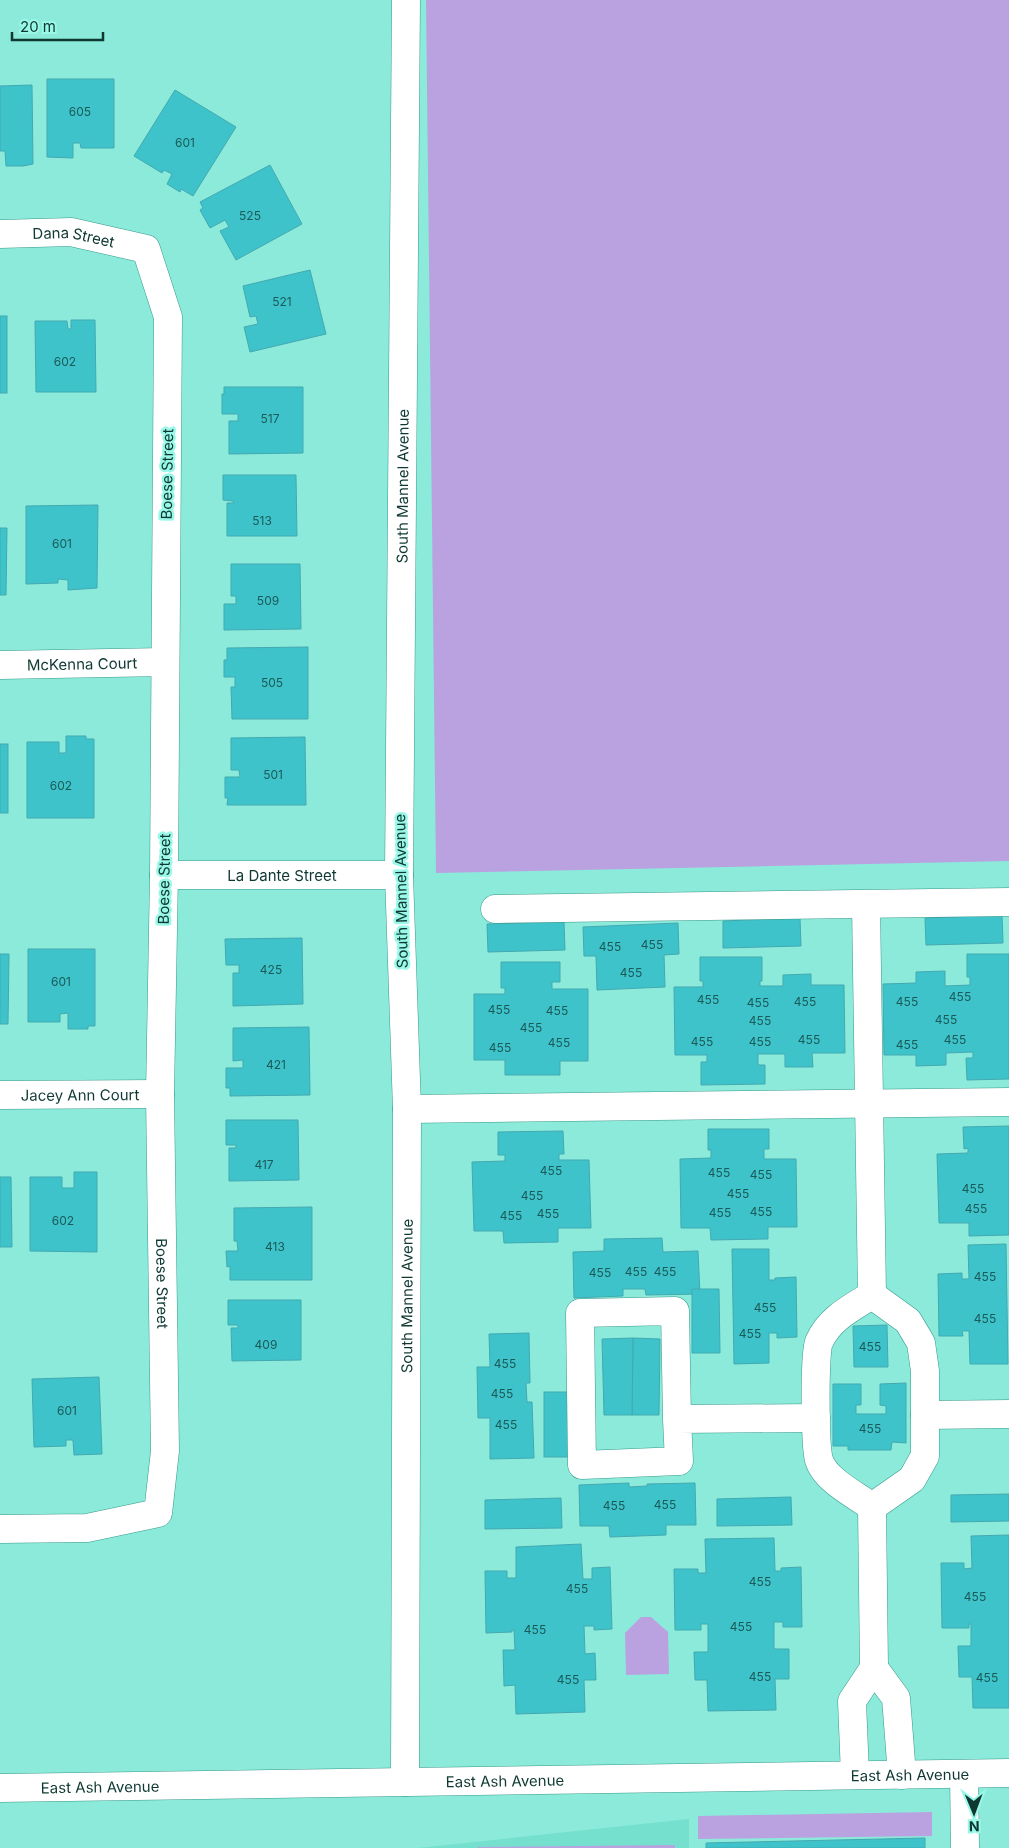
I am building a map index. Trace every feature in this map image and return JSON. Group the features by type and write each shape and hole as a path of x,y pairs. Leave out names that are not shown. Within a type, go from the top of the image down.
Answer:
{"street":[{"name":"South Mannel Avenue","path":"405,1782 407,1109 399,875 406,0"},
{"name":"Dana Street","path":"0,234 71,232 146,249"},
{"name":"Boese Street","path":"0,1529 87,1528 158,1513 165,1451 160,1094 164,875 168,317 146,249"},
{"name":"McKenna Court","path":"0,665 165,662"},
{"name":"La Dante Street","path":"164,875 399,875"},
{"path":"495,910 1009,902"},
{"path":"866,904 872,1295"},
{"name":"Jacey Ann Court","path":"0,1095 160,1094"},
{"path":"407,1109 1009,1102"},
{"path":"872,1295 908,1321 921,1343 925,1371 925,1456 912,1479 872,1507"},
{"path":"872,1295 835,1319 818,1343 816,1378 819,1460 832,1478 872,1507"},
{"path":"675,1311 678,1419 679,1461 582,1464 580,1314 675,1311"},
{"path":"925,1415 1009,1414"},
{"path":"678,1419 816,1418"},
{"path":"855,1775 852,1701 874,1668 872,1507"},
{"path":"874,1668 896,1698 902,1775"},
{"name":"East Ash Avenue","path":"0,1788 1009,1773"},
{"path":"964,1774 964,1848"}],"shaded area":[{"path":"426,0 1009,0 1009,861 436,873"},
{"path":"641,1617 651,1617 668,1632 669,1674 626,1675 625,1633"},
{"path":"932,1812 932,1836 698,1839 698,1816"},
{"path":"689,1819 689,1848 418,1848"},
{"path":"675,1845 675,1848 478,1848 478,1847"}],"building":[{"path":"47,79 114,79 114,148 81,148 80,143 73,143 73,158 47,157"},
{"path":"32,85 33,164 6,166 5,151 0,151 0,86"},
{"path":"175,90 236,127 193,196 181,189 180,192 167,184 172,174 164,170 162,173 134,156"},
{"path":"270,165 302,224 236,260 220,231 229,227 225,220 210,228 200,210 203,208 200,202"},
{"path":"310,270 326,334 250,352 244,327 258,324 256,316 250,317 243,286"},
{"path":"0,316 7,316 7,393 0,393"},
{"path":"71,320 95,320 96,392 36,392 35,321 67,321 68,329 71,329"},
{"path":"224,387 303,387 303,453 229,454 229,421 238,421 238,414 222,414"},
{"path":"223,475 296,475 297,536 227,536 227,503 234,503 233,501 223,500"},
{"path":"98,505 97,588 68,590 68,580 58,579 58,583 26,584 26,506"},
{"path":"0,528 7,528 6,595 0,595"},
{"path":"231,564 300,564 301,629 224,630 224,604 236,604 236,596 231,596"},
{"path":"308,647 308,719 232,719 231,687 235,687 235,677 224,677 224,660 227,660 227,648"},
{"path":"66,736 86,736 86,739 94,739 94,818 27,818 27,742 59,742 59,753 66,753"},
{"path":"305,737 306,805 227,805 225,777 240,777 239,770 231,770 231,738"},
{"path":"0,744 8,744 8,813 0,813"},
{"path":"1002,915 1003,943 926,945 925,918"},
{"path":"800,918 801,946 723,948 723,921"},
{"path":"564,922 565,950 488,952 487,924"},
{"path":"678,923 679,954 664,955 665,987 597,990 596,956 584,956 583,927"},
{"path":"302,938 303,1004 233,1006 233,973 239,973 239,965 226,965 225,939"},
{"path":"28,949 95,949 95,1026 88,1026 88,1029 68,1029 68,1013 60,1014 60,1022 28,1022"},
{"path":"0,954 9,954 8,1024 0,1024"},
{"path":"967,954 1009,954 1009,1079 967,1080 966,1058 973,1058 973,1052 946,1053 946,1065 916,1066 916,1055 884,1055 883,984 916,983 916,972 945,971 945,986 970,985 970,977 967,977"},
{"path":"700,957 762,957 762,981 760,981 760,986 783,986 783,975 811,974 811,985 844,985 845,1053 812,1053 813,1067 785,1067 785,1054 758,1054 758,1065 765,1065 765,1084 701,1085 701,1062 707,1062 707,1055 675,1055 674,987 703,987 703,981 700,981"},
{"path":"501,962 560,962 560,982 552,982 552,989 588,989 588,1061 560,1061 560,1075 505,1075 505,1060 474,1060 474,994 505,994 505,988 501,988"},
{"path":"309,1027 310,1095 230,1096 230,1088 226,1088 226,1068 243,1068 243,1060 233,1061 233,1028"},
{"path":"226,1120 298,1120 299,1180 229,1181 229,1148 236,1148 236,1145 226,1145"},
{"path":"1009,1126 1009,1235 969,1236 969,1223 939,1223 937,1154 968,1153 968,1148 964,1149 963,1127"},
{"path":"708,1129 769,1129 769,1149 764,1149 764,1159 796,1159 797,1227 768,1227 768,1239 711,1240 710,1228 681,1228 680,1159 711,1158 711,1150 708,1150"},
{"path":"563,1131 564,1154 559,1154 559,1160 589,1160 591,1228 558,1228 558,1242 504,1243 503,1231 474,1231 472,1162 505,1161 505,1155 498,1155 498,1132"},
{"path":"74,1172 97,1172 97,1252 30,1251 30,1177 62,1177 62,1188 74,1188"},
{"path":"0,1177 11,1177 12,1247 0,1247"},
{"path":"312,1207 312,1280 230,1280 230,1266 227,1267 226,1251 238,1251 237,1241 234,1241 234,1208"},
{"path":"662,1238 663,1252 698,1251 700,1294 646,1295 645,1289 623,1289 623,1296 574,1298 573,1252 604,1251 604,1239"},
{"path":"1006,1244 1008,1364 970,1364 969,1331 962,1331 963,1336 939,1336 938,1274 962,1273 962,1279 969,1279 968,1245"},
{"path":"732,1249 769,1249 769,1280 796,1277 797,1337 777,1338 777,1333 769,1333 769,1363 734,1364"},
{"path":"692,1289 719,1289 720,1353 692,1353"},
{"path":"228,1300 301,1300 301,1360 232,1361 231,1328 238,1328 238,1325 228,1325"},
{"path":"887,1325 888,1367 854,1367 853,1326"},
{"path":"529,1333 530,1383 526,1383 527,1402 532,1402 534,1458 490,1459 490,1418 478,1418 477,1367 490,1367 489,1334"},
{"path":"633,1338 660,1339 659,1415 632,1415"},
{"path":"633,1338 632,1415 604,1415 602,1339"},
{"path":"99,1377 102,1454 74,1455 73,1440 66,1440 66,1446 34,1447 32,1379"},
{"path":"906,1383 906,1443 892,1442 891,1450 848,1450 848,1446 833,1446 833,1384 861,1384 861,1405 856,1405 856,1414 886,1414 886,1406 880,1405 880,1384"},
{"path":"544,1392 572,1392 572,1457 544,1457"},
{"path":"629,1483 629,1487 647,1486 647,1484 695,1483 696,1525 666,1525 666,1535 610,1537 609,1526 580,1526 579,1485"},
{"path":"1009,1494 1009,1521 951,1522 951,1495"},
{"path":"791,1497 792,1525 717,1526 717,1499"},
{"path":"561,1498 562,1528 485,1529 485,1500"},
{"path":"1009,1535 1009,1708 973,1708 972,1677 959,1677 958,1646 971,1646 971,1624 969,1624 969,1628 942,1628 941,1563 964,1563 964,1569 972,1568 971,1536"},
{"path":"774,1538 775,1571 781,1571 781,1568 801,1567 802,1627 783,1627 783,1622 774,1622 774,1649 789,1649 789,1679 775,1679 776,1710 708,1711 707,1680 695,1680 694,1652 708,1652 708,1624 701,1624 701,1630 675,1630 674,1569 698,1569 698,1573 706,1573 705,1539"},
{"path":"581,1544 583,1579 592,1579 592,1568 610,1567 612,1629 594,1630 594,1626 584,1626 585,1654 595,1653 596,1680 584,1680 585,1712 516,1714 515,1685 504,1686 503,1650 515,1650 514,1630 512,1632 486,1633 485,1571 507,1571 507,1578 516,1578 516,1547"},
{"path":"925,1838 925,1848 706,1848 706,1843"}]}
